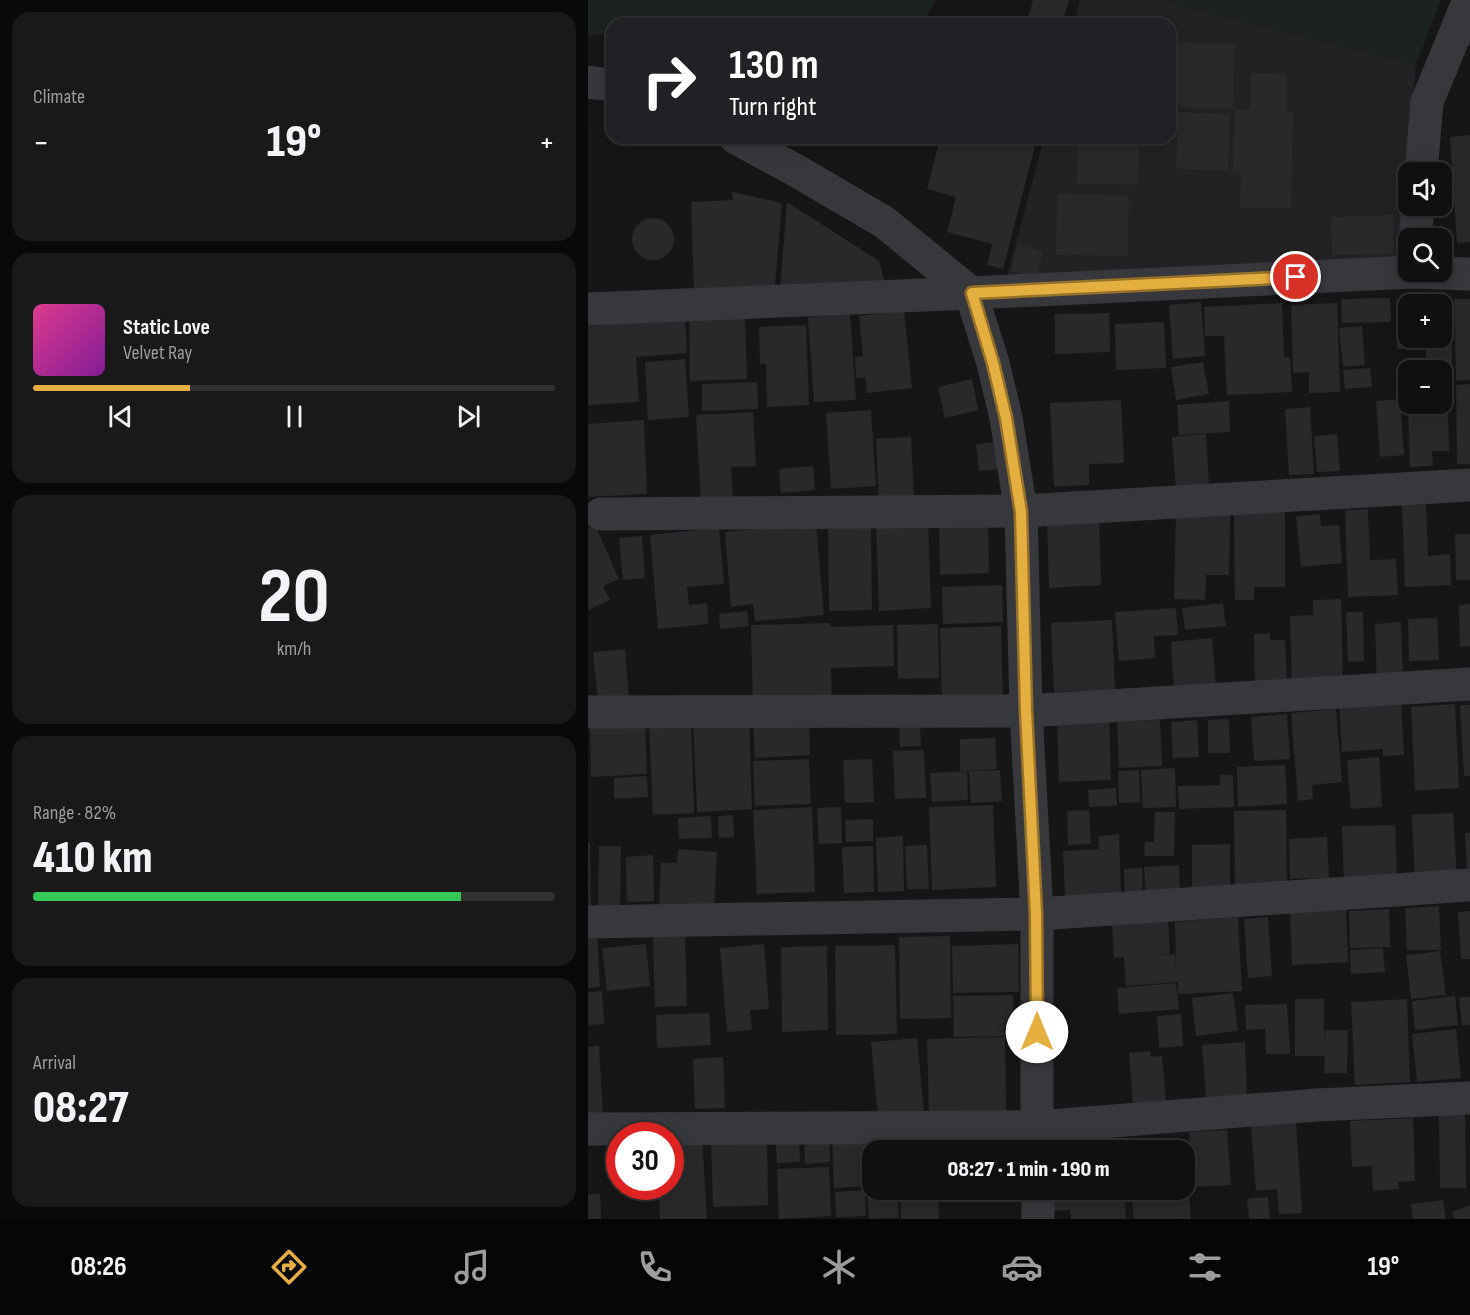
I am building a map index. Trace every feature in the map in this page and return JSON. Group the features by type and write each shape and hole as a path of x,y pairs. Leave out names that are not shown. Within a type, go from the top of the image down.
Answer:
{"street":[{"path":"1422,162 1428,102 1469,0"},
{"path":"588,82 606,84"},
{"path":"747,144 884,222 972,293 993,363 1021,512 1026,711 1036,914 1037,1139"},
{"path":"588,309 1412,272 1470,274"},
{"path":"601,514 1021,512 1470,484"},
{"path":"588,712 1026,711 1470,684"},
{"path":"588,922 1036,914 1470,885"},
{"path":"588,1129 1037,1139 1317,1105 1470,1098"},
{"path":"1038,1200 1038,1219"}],"shaded area":[{"path":"588,0 936,0 926,18 606,18 606,32 588,37"},
{"path":"1080,0 1161,0 1416,64 1408,162 1398,162 1398,216 1403,216 1402,228 1398,228 1398,258 1007,277 1042,144 1176,144 1176,18 1076,18"},
{"path":"1161,0 1441,0 1416,64"}],"building":[{"path":"1033,0 1069,0 1064,18 1028,18"},
{"path":"1177,42 1234,44 1233,109 1176,107"},
{"path":"1251,73 1286,74 1286,111 1293,112 1291,208 1240,208 1241,172 1233,173 1235,110 1250,110"},
{"path":"1178,112 1230,114 1228,170 1176,169"},
{"path":"1470,135 1470,242 1457,243 1450,137"},
{"path":"938,144 1035,144 1003,269 987,265 992,244 947,232 956,197 927,189"},
{"path":"1078,144 1139,144 1138,185 1077,184"},
{"path":"732,192 782,203 774,296 694,294 691,202 733,200"},
{"path":"1057,194 1129,195 1128,256 1056,255"},
{"path":"787,202 879,261 885,283 780,289"},
{"path":"1393,215 1394,254 1332,255 1331,217"},
{"path":"653,218 661,219 668,224 673,231 673,247 668,254 661,259 653,260 645,259 638,254 633,247 632,239 633,231 638,224 645,219"},
{"path":"1018,244 1043,251 1036,279 1011,271"},
{"path":"1390,298 1391,322 1342,323 1341,299"},
{"path":"1454,299 1470,299 1470,380 1456,381"},
{"path":"1201,302 1205,356 1173,359 1169,305"},
{"path":"1282,303 1284,357 1290,357 1292,392 1227,395 1224,336 1205,336 1204,307"},
{"path":"1337,303 1340,392 1309,393 1309,372 1293,373 1291,305"},
{"path":"1396,306 1398,306 1398,348 1416,348 1397,349"},
{"path":"904,311 912,388 867,393 865,377 856,378 855,357 863,356 859,316"},
{"path":"1109,313 1110,352 1055,354 1055,314"},
{"path":"850,314 856,400 814,402 808,317"},
{"path":"745,317 747,379 690,381 689,319"},
{"path":"685,319 687,353 636,357 639,402 588,405 588,326"},
{"path":"1164,322 1166,368 1116,370 1115,324"},
{"path":"806,325 809,405 767,407 766,364 760,364 759,327"},
{"path":"1362,326 1365,365 1343,367 1339,328"},
{"path":"1426,348 1452,348 1453,388 1452,360 1426,360"},
{"path":"685,359 689,417 648,420 645,362"},
{"path":"1203,362 1209,394 1176,400 1171,367"},
{"path":"1370,368 1372,387 1345,389 1343,370"},
{"path":"972,379 978,410 945,418 938,387"},
{"path":"757,382 758,409 702,411 702,384"},
{"path":"1470,384 1470,464 1457,464 1456,385"},
{"path":"1398,399 1404,455 1380,457 1376,401"},
{"path":"1121,400 1124,463 1089,464 1089,485 1054,487 1050,403"},
{"path":"1229,401 1230,432 1179,435 1177,405"},
{"path":"1310,407 1314,474 1289,475 1285,409"},
{"path":"871,410 876,486 831,489 826,413"},
{"path":"753,412 756,466 731,467 733,504 701,505 696,415"},
{"path":"1408,414 1448,414 1449,451 1432,451 1433,466 1410,467"},
{"path":"644,420 647,494 588,497 588,424"},
{"path":"1206,434 1209,487 1176,489 1172,437"},
{"path":"1337,434 1340,471 1317,472 1314,436"},
{"path":"911,437 914,499 879,501 876,439"},
{"path":"996,442 1000,469 979,471 976,444"},
{"path":"813,466 815,490 781,493 779,469"},
{"path":"1426,504 1428,556 1450,554 1451,585 1405,587 1402,505"},
{"path":"1368,509 1370,560 1396,559 1398,595 1348,597 1345,510"},
{"path":"1234,510 1285,510 1285,587 1254,587 1254,600 1235,600"},
{"path":"1176,512 1230,513 1229,575 1206,575 1205,600 1174,599"},
{"path":"1320,514 1321,526 1339,525 1342,563 1301,567 1296,516"},
{"path":"1099,518 1101,585 1049,588 1047,521"},
{"path":"816,523 824,615 755,621 753,604 731,607 725,532"},
{"path":"928,523 931,608 879,611 876,525"},
{"path":"595,525 619,579 603,586 610,600 588,610 588,528"},
{"path":"988,525 989,573 940,575 939,526"},
{"path":"871,527 872,610 829,611 828,528"},
{"path":"719,528 724,584 687,587 689,605 707,603 708,624 658,629 650,535"},
{"path":"1455,534 1470,534 1470,580 1456,580"},
{"path":"642,536 645,578 623,580 619,538"},
{"path":"1002,585 1003,622 943,624 942,587"},
{"path":"1341,599 1343,681 1292,683 1290,616 1313,615 1313,600"},
{"path":"1223,603 1226,626 1185,630 1182,608"},
{"path":"1470,604 1470,646 1460,647 1459,605"},
{"path":"1176,608 1178,635 1154,636 1155,658 1119,661 1115,612"},
{"path":"747,611 749,626 720,629 719,614"},
{"path":"1346,612 1363,612 1364,661 1348,662"},
{"path":"1437,618 1439,660 1409,661 1408,619"},
{"path":"1112,620 1115,690 1054,692 1051,623"},
{"path":"1401,622 1403,682 1377,683 1375,624"},
{"path":"830,623 830,627 893,625 894,666 831,668 832,708 753,710 751,625"},
{"path":"938,624 939,678 898,679 897,625"},
{"path":"1001,626 1003,704 942,705 940,628"},
{"path":"1270,633 1270,640 1285,640 1287,688 1255,689 1254,634"},
{"path":"1212,638 1216,688 1174,691 1171,642"},
{"path":"625,649 629,699 598,702 593,652"},
{"path":"1401,701 1404,755 1383,756 1383,749 1342,752 1339,706"},
{"path":"1455,704 1459,788 1415,791 1411,707"},
{"path":"1460,705 1470,705 1470,776 1464,776"},
{"path":"1336,709 1342,782 1312,785 1313,799 1298,801 1291,713"},
{"path":"1287,714 1290,759 1254,761 1251,717"},
{"path":"1109,718 1111,780 1059,782 1057,720"},
{"path":"749,719 752,809 697,812 693,721"},
{"path":"809,719 810,755 755,758 753,722"},
{"path":"1229,719 1230,753 1208,753 1208,720"},
{"path":"1160,720 1162,766 1119,768 1117,721"},
{"path":"1197,720 1199,757 1173,758 1171,722"},
{"path":"691,722 694,813 653,815 649,724"},
{"path":"645,724 647,774 591,777 590,726"},
{"path":"899,725 920,725 921,746 900,747"},
{"path":"995,738 997,769 960,771 960,739"},
{"path":"924,750 926,798 895,799 893,751"},
{"path":"1379,757 1382,807 1351,809 1347,760"},
{"path":"809,759 811,804 755,806 753,761"},
{"path":"872,759 874,802 845,803 843,760"},
{"path":"1285,765 1287,804 1238,807 1237,767"},
{"path":"1175,768 1176,807 1143,808 1141,770"},
{"path":"1000,770 1002,801 971,803 969,771"},
{"path":"1139,770 1140,802 1119,803 1118,771"},
{"path":"967,771 968,800 932,802 930,773"},
{"path":"1220,775 1233,775 1234,807 1179,809 1178,786 1220,785"},
{"path":"647,776 648,797 614,799 614,778"},
{"path":"1116,788 1117,806 1089,807 1088,790"},
{"path":"993,805 996,887 932,890 929,807"},
{"path":"812,807 815,892 757,894 753,810"},
{"path":"841,807 842,843 819,844 817,808"},
{"path":"1089,810 1091,844 1068,845 1067,811"},
{"path":"1286,810 1287,885 1235,886 1234,811"},
{"path":"1155,812 1175,812 1174,856 1144,856 1145,842 1154,842"},
{"path":"1453,813 1457,880 1415,882 1412,815"},
{"path":"733,815 734,837 719,838 718,816"},
{"path":"711,816 712,838 679,839 678,818"},
{"path":"873,819 873,841 846,842 845,820"},
{"path":"1395,825 1397,877 1344,880 1342,826"},
{"path":"1465,833 1470,833 1470,870 1467,870"},
{"path":"1119,834 1121,894 1065,896 1063,851 1099,849 1098,836"},
{"path":"903,836 904,891 878,892 876,838"},
{"path":"1327,837 1329,878 1290,879 1289,839"},
{"path":"588,842 590,842 591,907 588,907"},
{"path":"1230,844 1230,888 1192,889 1192,845"},
{"path":"927,845 929,889 907,889 905,846"},
{"path":"599,846 621,846 620,909 598,909"},
{"path":"873,846 874,892 844,893 842,847"},
{"path":"678,849 717,852 714,909 659,906 661,863 677,863"},
{"path":"653,855 654,901 627,902 626,857"},
{"path":"1179,865 1180,899 1146,900 1144,867"},
{"path":"1142,868 1143,899 1125,900 1124,869"},
{"path":"1439,906 1441,950 1407,950 1405,908"},
{"path":"1346,909 1348,962 1292,965 1290,911"},
{"path":"1389,909 1390,947 1350,948 1349,911"},
{"path":"1470,911 1470,959 1461,959 1458,912"},
{"path":"1238,917 1242,991 1178,994 1178,982 1126,986 1124,957 1114,958 1112,925 1168,920 1170,954 1147,956 1175,954 1176,971 1175,922"},
{"path":"1268,917 1272,976 1248,978 1244,919"},
{"path":"597,932 600,987 588,988 588,933"},
{"path":"685,936 687,1006 655,1007 653,937"},
{"path":"950,936 951,1018 900,1019 899,937"},
{"path":"646,944 650,986 607,991 602,948"},
{"path":"764,944 769,1009 750,1010 752,1030 727,1032 720,948"},
{"path":"1018,944 1019,992 953,993 952,946"},
{"path":"895,945 897,1034 836,1035 835,946"},
{"path":"827,946 828,1030 782,1032 781,947"},
{"path":"1383,948 1385,972 1351,974 1350,950"},
{"path":"1440,951 1446,995 1411,999 1406,955"},
{"path":"1176,983 1179,1009 1119,1014 1117,988"},
{"path":"602,991 604,1024 588,1025 588,992"},
{"path":"1233,993 1238,1031 1196,1036 1192,998"},
{"path":"1013,995 1014,1036 954,1037 953,996"},
{"path":"1455,996 1458,1025 1415,1030 1412,1001"},
{"path":"1459,997 1470,997 1470,1025 1462,1025"},
{"path":"1295,999 1324,999 1324,1043 1325,1030 1348,1030 1347,1073 1324,1073 1325,1056 1295,1056"},
{"path":"1407,999 1410,1082 1355,1085 1351,1002"},
{"path":"1287,1004 1290,1054 1266,1054 1265,1029 1246,1030 1245,1005"},
{"path":"709,1013 711,1045 657,1048 656,1015"},
{"path":"1181,1014 1183,1046 1159,1048 1157,1016"},
{"path":"1456,1029 1461,1078 1417,1082 1412,1034"},
{"path":"1005,1037 1006,1115 929,1117 927,1039"},
{"path":"917,1038 924,1114 878,1119 871,1042"},
{"path":"1245,1042 1247,1096 1206,1098 1202,1045"},
{"path":"599,1046 603,1113 588,1115 588,1047"},
{"path":"1150,1051 1151,1057 1162,1056 1167,1113 1134,1116 1129,1053"},
{"path":"723,1057 725,1108 695,1109 693,1059"},
{"path":"1465,1114 1466,1188 1440,1188 1439,1115"},
{"path":"1413,1118 1415,1181 1398,1182 1399,1189 1373,1191 1372,1166 1352,1167 1350,1121"},
{"path":"1296,1122 1302,1213 1279,1214 1277,1189 1256,1191 1251,1126"},
{"path":"1227,1130 1231,1185 1195,1187 1195,1140 1189,1140 1189,1132"},
{"path":"892,1131 892,1140 874,1140 874,1132"},
{"path":"799,1132 800,1162 777,1163 775,1133"},
{"path":"829,1132 830,1162 805,1164 804,1133"},
{"path":"865,1135 865,1140 862,1140 862,1186 834,1188 832,1137"},
{"path":"702,1136 707,1219 660,1219 659,1200 684,1200 684,1137"},
{"path":"767,1139 768,1205 713,1207 711,1140"},
{"path":"829,1167 831,1216 779,1219 777,1169"},
{"path":"862,1190 862,1200 865,1200 866,1216 836,1217 835,1192"},
{"path":"588,1194 600,1194 601,1219 588,1219"},
{"path":"1268,1197 1270,1219 1249,1219 1247,1199"},
{"path":"868,1200 898,1200 899,1218 869,1219"},
{"path":"900,1200 938,1200 939,1219 901,1219"},
{"path":"1049,1200 1125,1200 1126,1219 1071,1219 1070,1210 1050,1211"},
{"path":"1132,1200 1189,1200 1191,1219 1134,1219"},
{"path":"1443,1200 1446,1219 1413,1219 1411,1204"},
{"path":"1470,1205 1470,1219 1455,1219 1452,1212"}],"route":[{"path":"1037,1032 1036,914 1026,711 1021,512 1006,418 993,363 972,293 1296,277"}]}
